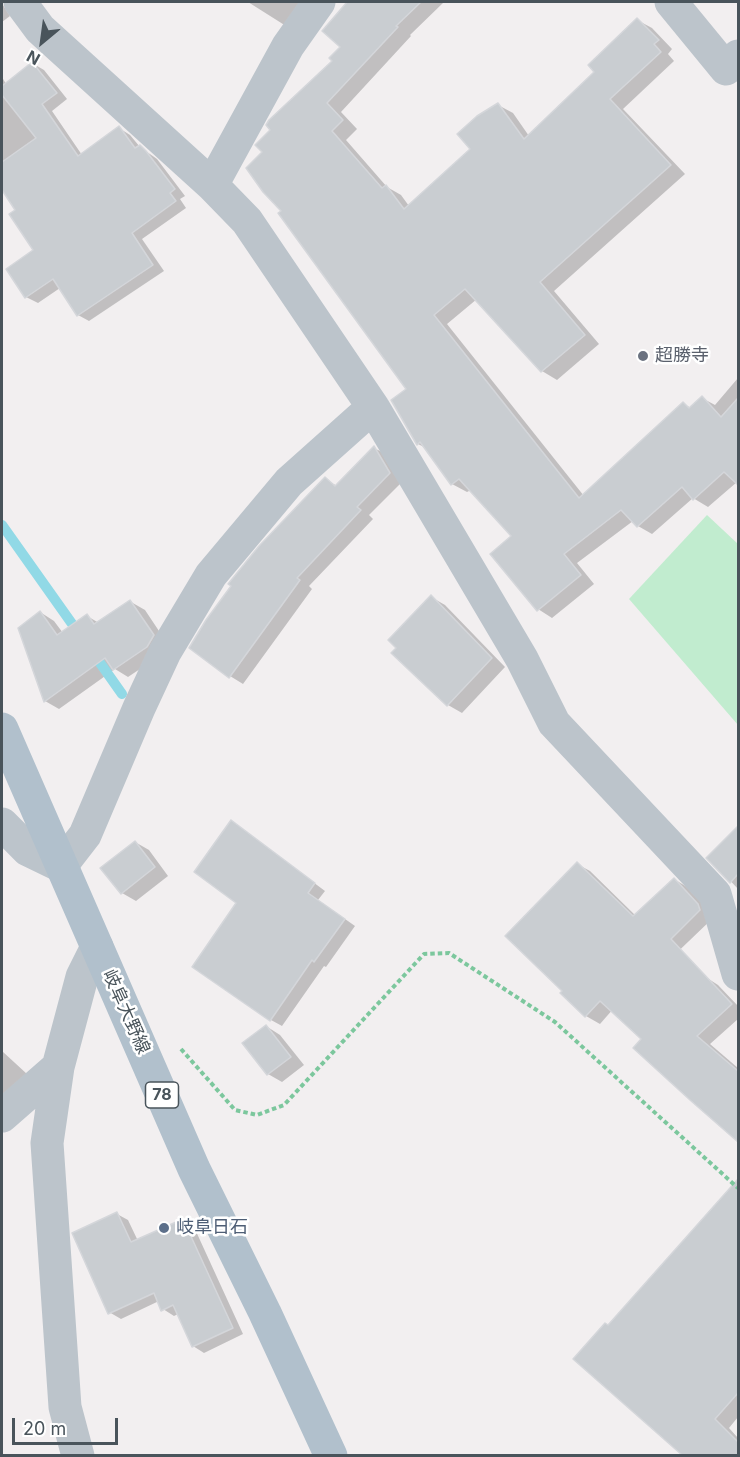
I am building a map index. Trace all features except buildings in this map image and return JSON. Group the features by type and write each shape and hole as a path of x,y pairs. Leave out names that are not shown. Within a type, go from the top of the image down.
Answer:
{"main road":[{"name":"岐阜大野線","path":"2,729 198,1178 332,1455"}],"street":[{"path":"20,2 40,29 212,185 247,221 373,407 516,649 554,723 715,894 738,974"},
{"path":"212,185 288,46 320,2"},
{"path":"671,2 726,69 738,56"},
{"path":"2,824 28,850 61,866 86,835 139,708 161,662 211,575 289,482 373,407"},
{"path":"78,1455 65,1407 47,1143 57,1067 82,977 97,947"},
{"path":"2,1116 57,1067"}],"path":[{"path":"180,1048 235,1110 257,1115 284,1105 424,954 449,953 555,1022 738,1188"}],"green space":[{"path":"707,515 738,544 738,725 629,599"}],"waterway":[{"path":"2,525 80,635"},
{"path":"91,650 122,694"}],"place":[{"name":"超勝寺","path":"643,356"},
{"name":"岐阜日石","path":"164,1228"}]}
